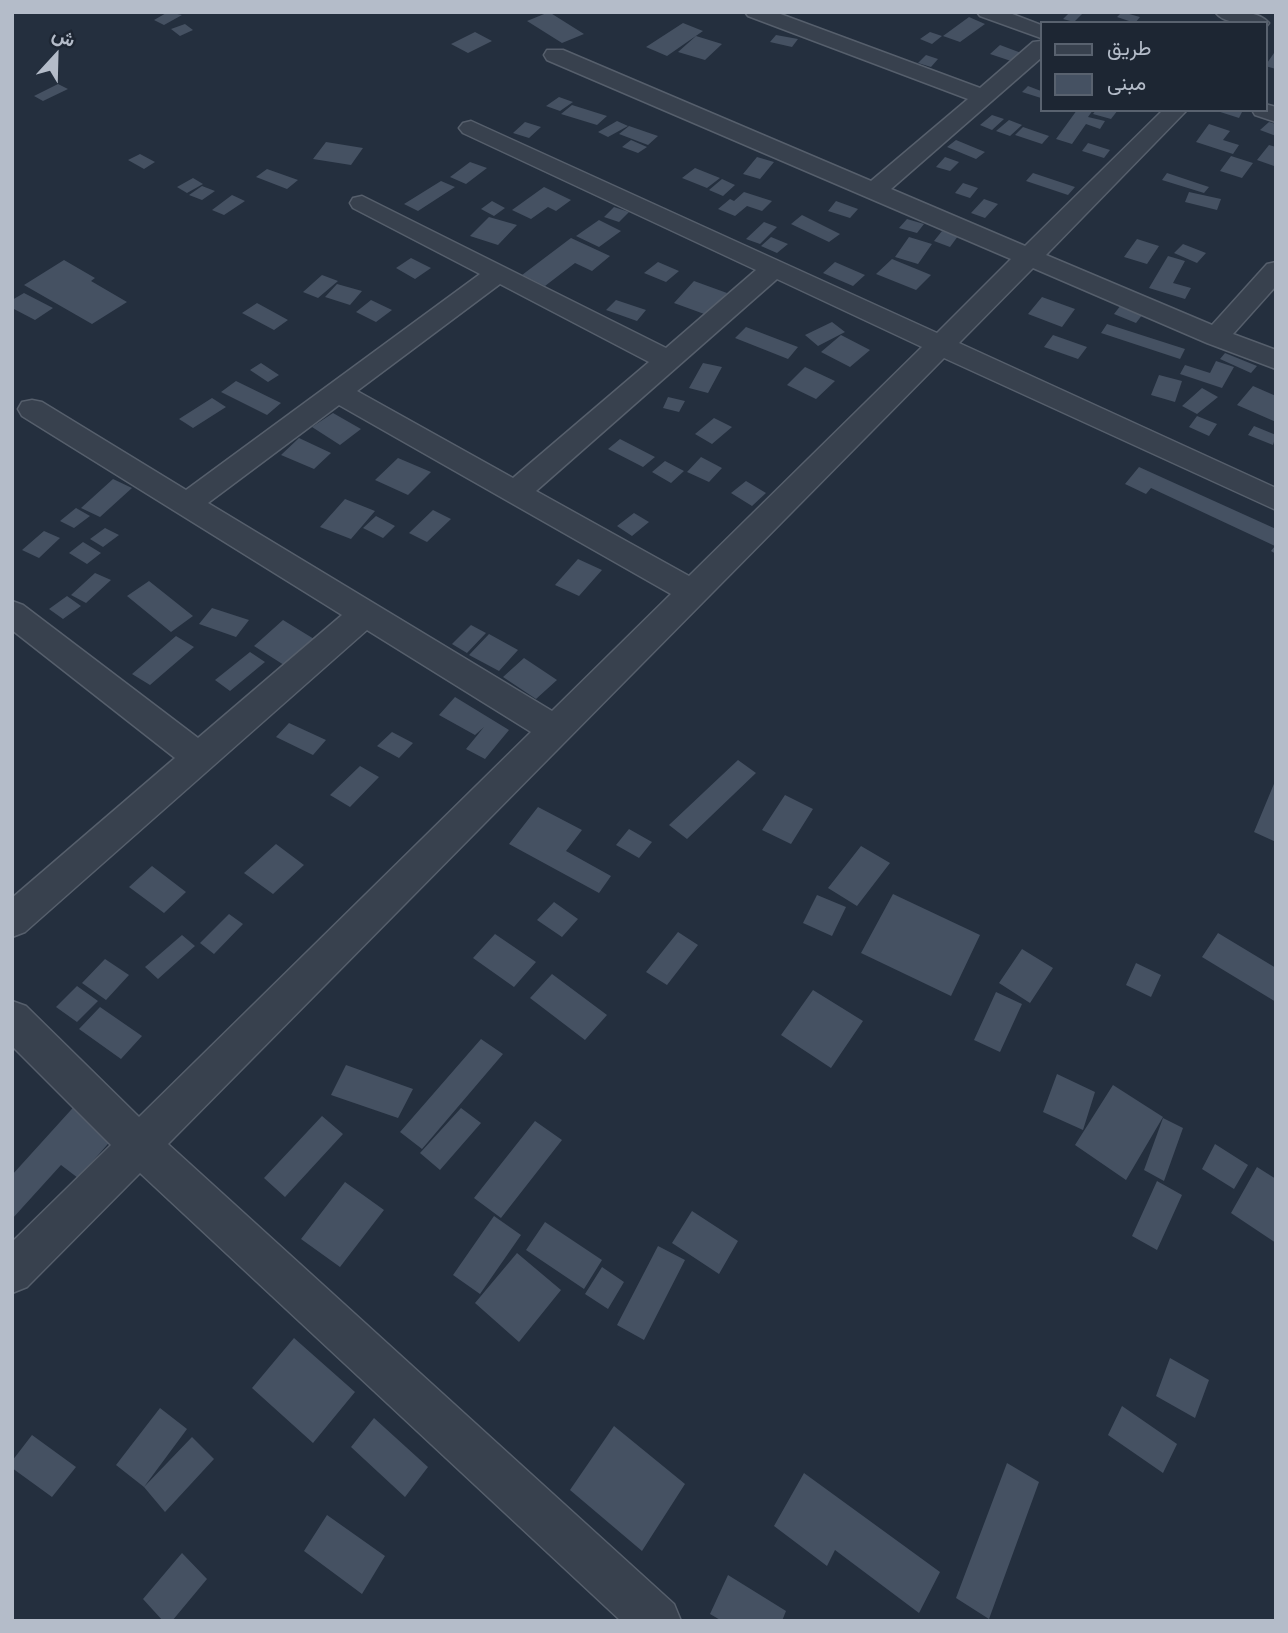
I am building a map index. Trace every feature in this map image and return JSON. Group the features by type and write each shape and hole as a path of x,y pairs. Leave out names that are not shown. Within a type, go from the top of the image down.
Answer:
{"street":[{"path":"755,12 984,97"},
{"path":"987,12 1040,32"},
{"path":"1225,12 1252,21"},
{"path":"874,191 1040,48"},
{"path":"555,55 1216,337 1276,360"},
{"path":"12,1272 1174,112"},
{"path":"471,128 1276,500"},
{"path":"362,203 668,360"},
{"path":"516,492 774,268"},
{"path":"1216,337 1276,270"},
{"path":"187,504 498,273"},
{"path":"337,392 693,592"},
{"path":"33,409 555,730"},
{"path":"12,921 365,613"},
{"path":"12,614 199,758"},
{"path":"12,1019 139,1145 657,1621"}],"building":[{"path":"168,12 182,15 164,25 154,20"},
{"path":"549,12 584,34 562,43 527,21"},
{"path":"1070,12 1084,12 1075,21 1063,19"},
{"path":"1122,12 1140,17 1137,21 1129,21 1117,17"},
{"path":"969,17 985,24 960,42 943,36"},
{"path":"683,23 703,31 667,56 646,47"},
{"path":"185,24 193,30 180,36 171,29"},
{"path":"475,32 492,41 468,53 451,44"},
{"path":"930,32 942,36 932,44 920,39"},
{"path":"776,35 798,39 792,47 770,42"},
{"path":"696,36 722,44 705,60 678,52"},
{"path":"1000,45 1024,54 1014,62 990,54"},
{"path":"1274,53 1276,54 1276,69 1267,67"},
{"path":"926,55 938,59 931,67 918,63"},
{"path":"58,84 68,89 43,101 34,96"},
{"path":"1028,86 1040,91 1040,98 1022,92"},
{"path":"559,97 573,102 560,111 546,106"},
{"path":"572,105 607,116 597,125 561,114"},
{"path":"1076,112 1092,112 1088,117 1105,121 1100,129 1086,124 1072,144 1056,139"},
{"path":"1094,112 1116,112 1111,119 1093,114"},
{"path":"1220,112 1242,112 1239,118"},
{"path":"992,115 1004,119 992,130 980,125"},
{"path":"1009,120 1022,125 1010,136 996,131"},
{"path":"617,121 628,126 608,137 598,132"},
{"path":"525,122 541,127 529,138 513,133"},
{"path":"1269,122 1276,124 1276,136 1260,130"},
{"path":"1209,124 1230,131 1223,140 1239,145 1233,154 1196,142"},
{"path":"629,126 658,136 648,145 619,134"},
{"path":"1023,127 1049,136 1042,144 1015,135"},
{"path":"631,140 647,147 638,153 622,147"},
{"path":"956,140 985,152 976,159 947,147"},
{"path":"326,142 363,148 351,165 313,159"},
{"path":"1088,143 1110,150 1104,158 1082,151"},
{"path":"1269,145 1276,147 1274,166 1257,160"},
{"path":"140,154 155,162 144,169 128,160"},
{"path":"1231,156 1253,163 1242,178 1220,171"},
{"path":"757,157 774,162 760,179 743,174"},
{"path":"945,157 959,162 950,171 936,167"},
{"path":"470,162 487,168 466,184 450,177"},
{"path":"695,168 720,178 707,188 682,178"},
{"path":"267,169 298,180 287,189 256,177"},
{"path":"1033,173 1075,187 1068,195 1026,181"},
{"path":"1167,173 1209,187 1204,193 1162,180"},
{"path":"193,178 203,184 187,193 177,187"},
{"path":"722,179 735,185 723,196 709,190"},
{"path":"441,181 455,187 418,211 404,204"},
{"path":"963,183 978,188 970,198 955,193"},
{"path":"202,186 215,191 202,200 189,195"},
{"path":"544,187 571,200 556,211 548,207 531,219 512,210"},
{"path":"744,192 772,201 762,211 747,206 735,216 718,209 730,199 734,201"},
{"path":"1189,192 1221,199 1217,210 1185,202"},
{"path":"232,195 245,201 224,215 212,210"},
{"path":"984,199 998,204 985,218 971,213"},
{"path":"492,201 505,208 494,216 481,209"},
{"path":"836,201 858,209 850,218 828,211"},
{"path":"614,207 629,212 619,222 604,217"},
{"path":"802,215 840,234 829,242 791,224"},
{"path":"489,217 517,225 498,245 470,236"},
{"path":"907,219 924,224 917,233 899,228"},
{"path":"599,220 621,231 599,247 576,236"},
{"path":"764,222 777,227 760,244 746,239"},
{"path":"942,231 958,236 950,247 934,241"},
{"path":"771,237 788,244 777,253 761,246"},
{"path":"909,237 932,244 918,264 895,257"},
{"path":"571,238 610,256 592,271 575,263 545,286 522,275"},
{"path":"1137,239 1159,246 1147,264 1124,257"},
{"path":"1183,244 1206,253 1197,263 1174,253"},
{"path":"1168,256 1185,261 1173,283 1191,288 1185,299 1149,288"},
{"path":"411,258 431,268 415,279 396,268"},
{"path":"892,259 931,275 916,290 876,274"},
{"path":"64,260 95,278 91,281 127,302 92,324 24,285"},
{"path":"658,262 679,271 666,282 644,273"},
{"path":"835,262 865,275 853,286 823,273"},
{"path":"322,275 338,281 318,298 303,292"},
{"path":"694,281 727,293 707,315 674,303"},
{"path":"337,284 362,291 350,305 325,297"},
{"path":"24,293 53,308 35,320 12,308 12,300"},
{"path":"1042,297 1075,309 1062,327 1028,314"},
{"path":"371,300 392,310 376,322 356,312"},
{"path":"616,300 646,310 637,321 606,310"},
{"path":"257,303 288,320 274,330 242,313"},
{"path":"1121,305 1143,314 1136,323 1114,314"},
{"path":"832,322 845,332 818,346 805,335"},
{"path":"1107,324 1185,349 1180,359 1101,333"},
{"path":"746,327 798,347 788,359 735,338"},
{"path":"841,335 870,350 850,367 821,352"},
{"path":"1053,335 1087,347 1078,359 1044,347"},
{"path":"1225,353 1257,366 1251,373 1220,359"},
{"path":"1216,361 1234,367 1222,388 1180,374 1185,365 1210,373"},
{"path":"261,363 279,375 268,382 250,370"},
{"path":"703,363 722,367 708,393 689,388"},
{"path":"805,367 835,381 816,399 787,385"},
{"path":"1159,375 1182,381 1175,402 1151,395"},
{"path":"236,381 281,403 267,415 221,392"},
{"path":"1253,386 1276,396 1276,422 1237,405"},
{"path":"1202,388 1218,397 1197,414 1182,406"},
{"path":"668,397 685,401 679,412 663,408"},
{"path":"212,398 226,407 193,428 179,419"},
{"path":"333,413 361,429 340,445 312,427"},
{"path":"1197,416 1217,424 1209,436 1189,427"},
{"path":"714,418 732,427 712,444 695,434"},
{"path":"1254,426 1276,435 1273,445 1248,435"},
{"path":"299,438 331,453 314,469 281,455"},
{"path":"620,439 655,457 643,467 608,449"},
{"path":"701,457 722,468 709,482 687,472"},
{"path":"398,458 431,472 408,495 375,480"},
{"path":"665,461 684,471 671,483 652,472"},
{"path":"1139,467 1276,529 1276,554 1271,551 1275,546 1151,488 1146,494 1125,484"},
{"path":"113,479 132,488 100,517 81,508"},
{"path":"746,481 766,493 752,506 731,493"},
{"path":"345,499 375,511 351,539 320,527"},
{"path":"76,508 90,516 74,528 60,521"},
{"path":"433,510 451,519 427,542 409,533"},
{"path":"634,513 649,522 632,536 617,526"},
{"path":"376,516 395,526 383,538 363,528"},
{"path":"105,528 119,535 103,547 90,539"},
{"path":"44,531 60,538 39,558 22,550"},
{"path":"83,542 101,553 87,564 69,553"},
{"path":"578,559 602,570 579,596 555,585"},
{"path":"95,573 111,580 86,603 71,595"},
{"path":"149,581 193,616 171,632 127,596"},
{"path":"67,596 81,606 63,619 49,609"},
{"path":"212,608 249,620 236,637 199,624"},
{"path":"283,620 314,639 284,665 254,646"},
{"path":"471,625 486,633 467,653 452,644"},
{"path":"489,634 518,650 499,671 469,655"},
{"path":"176,636 194,647 150,685 132,674"},
{"path":"250,652 265,662 230,691 215,680"},
{"path":"524,658 557,680 536,699 503,677"},
{"path":"455,697 509,730 485,759 466,749 484,727 475,735 439,715"},
{"path":"289,723 326,740 313,755 276,737"},
{"path":"392,732 413,743 399,758 377,746"},
{"path":"738,760 756,773 687,839 669,825"},
{"path":"360,766 379,777 350,807 330,795"},
{"path":"1276,779 1276,842 1254,832"},
{"path":"785,795 813,809 791,844 762,830"},
{"path":"538,807 582,830 566,851 611,876 599,893 509,844"},
{"path":"629,829 652,842 639,858 616,845"},
{"path":"276,844 304,865 273,894 244,873"},
{"path":"861,846 890,863 857,906 828,888"},
{"path":"152,866 186,892 164,913 129,887"},
{"path":"893,894 980,935 951,996 861,953"},
{"path":"817,895 846,907 832,936 803,923"},
{"path":"554,902 578,919 562,937 537,920"},
{"path":"229,914 243,924 214,954 200,943"},
{"path":"678,932 698,945 667,985 646,972"},
{"path":"1218,933 1276,968 1276,1002 1202,957"},
{"path":"495,934 536,962 514,987 473,958"},
{"path":"182,935 195,946 158,979 145,967"},
{"path":"1022,949 1053,968 1030,1003 999,983"},
{"path":"105,959 129,975 106,1000 82,983"},
{"path":"1136,963 1161,975 1151,997 1126,985"},
{"path":"552,974 607,1015 585,1040 530,998"},
{"path":"77,986 98,1001 77,1022 56,1007"},
{"path":"813,990 863,1021 831,1068 781,1035"},
{"path":"996,992 1022,1004 1000,1052 974,1040"},
{"path":"100,1007 142,1036 121,1059 79,1029"},
{"path":"481,1039 503,1054 422,1149 400,1132"},
{"path":"346,1065 413,1089 398,1118 331,1095"},
{"path":"1057,1074 1095,1092 1083,1130 1043,1112"},
{"path":"1113,1085 1163,1117 1126,1180 1075,1145"},
{"path":"80,1100 121,1129 78,1178 61,1165 12,1219 12,1175"},
{"path":"461,1108 481,1123 440,1170 420,1153"},
{"path":"322,1116 343,1134 285,1197 264,1178"},
{"path":"1163,1118 1183,1128 1164,1181 1144,1170"},
{"path":"535,1121 562,1140 501,1218 474,1198"},
{"path":"1215,1144 1248,1165 1234,1189 1202,1169"},
{"path":"1257,1167 1276,1179 1276,1243 1231,1213"},
{"path":"1157,1181 1182,1195 1157,1250 1132,1236"},
{"path":"345,1182 384,1210 340,1267 301,1239"},
{"path":"692,1211 738,1241 719,1274 672,1243"},
{"path":"494,1216 521,1235 480,1294 453,1275"},
{"path":"545,1222 602,1260 584,1289 526,1250"},
{"path":"658,1246 685,1260 644,1340 617,1325"},
{"path":"517,1253 561,1290 519,1342 475,1303"},
{"path":"602,1267 624,1282 608,1309 585,1294"},
{"path":"294,1338 355,1392 313,1443 252,1388"},
{"path":"1170,1358 1209,1380 1195,1418 1156,1396"},
{"path":"1122,1406 1177,1444 1163,1473 1108,1435"},
{"path":"160,1408 187,1429 144,1487 116,1465"},
{"path":"374,1418 428,1467 405,1497 351,1447"},
{"path":"614,1426 685,1484 642,1551 570,1490"},
{"path":"32,1435 76,1467 52,1497 12,1468 12,1461"},
{"path":"192,1437 214,1459 165,1512 144,1487"},
{"path":"1007,1463 1039,1482 989,1619 956,1598"},
{"path":"804,1473 940,1572 919,1613 835,1550 827,1566 774,1526"},
{"path":"327,1515 385,1556 362,1594 304,1551"},
{"path":"182,1553 207,1579 172,1621 163,1621 143,1599"},
{"path":"728,1575 786,1611 782,1621 722,1621 710,1614"}]}
